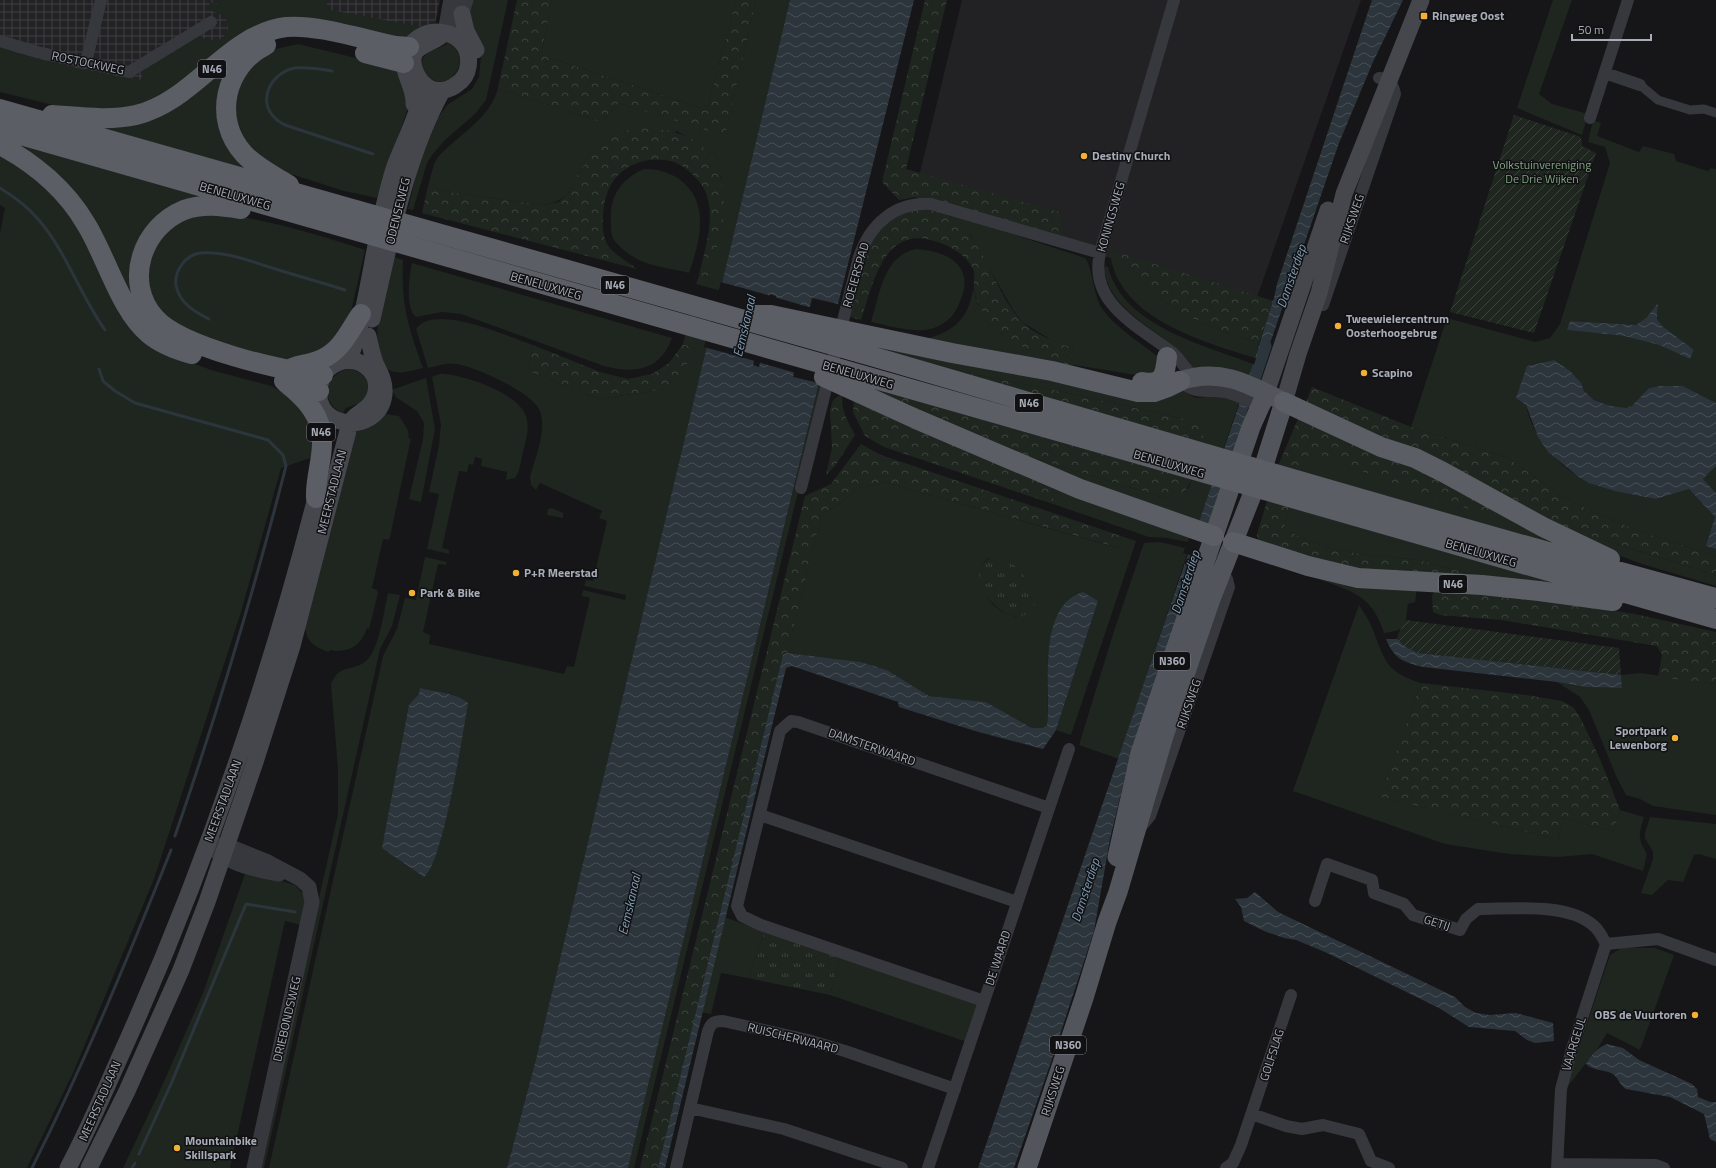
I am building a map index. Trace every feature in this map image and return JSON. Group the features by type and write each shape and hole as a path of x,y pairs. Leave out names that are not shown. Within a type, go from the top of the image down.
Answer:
{"highway":[{"name":"N46","path":"7,111 104,118 137,115 166,103 189,88 245,42 272,30 286,27 301,26 320,29 396,46 409,58"},
{"name":"N46","path":"307,197 253,162 243,153 235,141 227,119 226,100 232,78 240,66 256,50 284,39 315,42 409,58"},
{"name":"BENELUXWEG","path":"7,111 307,197 358,222 433,243 673,301 724,315 873,347 1185,459"},
{"name":"BENELUXWEG","path":"0,129 324,222 358,222"},
{"name":"N46","path":"0,145 32,165 60,189 73,205 86,222 119,291 132,313 148,333 163,344 182,352 321,383"},
{"name":"N46","path":"316,498 315,484 322,443 320,423 286,375 185,340 165,327 155,318 146,304 141,288 140,271 141,256 148,241 165,221 185,210 199,206 231,207 324,222"},
{"name":"BENELUXWEG","path":"433,243 668,321 789,355 811,372 1185,459 1283,487 1677,610 1716,619"},
{"path":"286,375 297,366 308,364 334,353 347,338 361,314"},
{"name":"N46","path":"873,347 1076,377 1138,392 1146,392 1168,387 1187,378"},
{"name":"N46","path":"1076,377 1103,375 1152,383 1160,380 1164,375 1163,350"},
{"name":"N46","path":"863,385 916,419 1080,489 1205,533"},
{"name":"N46","path":"1284,402 1382,446 1415,458 1543,527 1658,583"},
{"name":"BENELUXWEG","path":"1283,487 1716,598"},
{"name":"N46","path":"1233,542 1308,566 1358,578 1539,591 1677,610"}],"main road":[{"name":"RIJKSWEG","path":"1027,1168 1118,892 1130,825 1140,753 1211,574 1233,542 1265,462 1284,402 1291,374 1319,293 1344,194 1412,0"},
{"name":"RIJKSWEG","path":"1211,574 1205,533 1251,427 1253,395 1275,368 1343,165 1421,0"},
{"path":"423,113 465,89 474,77 477,56 456,7"},
{"path":"445,34 462,42 468,55 467,69 460,81 449,89 442,91 416,83 409,58 422,35 445,34"},
{"name":"ODENSEWEG","path":"363,362 400,201 423,113 413,90 416,83"},
{"name":"ODENSEWEG","path":"363,362 361,314 394,168 423,113 442,91"},
{"path":"363,362 384,381 383,400 377,411 371,417 342,421 328,414 320,402 321,383 335,364 363,362"},
{"path":"1187,378 1215,375 1253,395 1284,402"},
{"name":"MEERSTADLAAN","path":"68,1168 150,990 187,901 249,730 277,642 334,430 342,421"},
{"name":"MEERSTADLAAN","path":"89,1168 127,1091 181,970 224,851 292,646 342,421"},
{"name":"N46","path":"1205,533 1233,542"}],"street":[{"path":"86,62 102,0"},
{"name":"KONINGSWEG","path":"1174,0 1100,253 1097,271 1104,294 1114,306 1163,350 1187,378"},
{"path":"1590,118 1628,0"},
{"path":"445,34 459,21 456,7"},
{"path":"445,34 456,7"},
{"name":"ROSTOCKWEG","path":"0,40 37,52 130,72 211,22"},
{"path":"1604,73 1640,85 1658,100 1690,110 1704,109 1716,113"},
{"name":"ROEIERSPAD","path":"801,488 859,257 868,235 880,221 904,207 918,204 931,204 1100,253"},
{"path":"1284,342 1298,354"},
{"name":"RIJKSWEG","path":"1130,825 1141,828 1150,816 1229,587 1227,579 1211,574"},
{"name":"DAMSTERWAARD","path":"984,1001 761,925 742,916 738,906 780,731 791,721 798,722 1050,808"},
{"name":"DE WAARD","path":"928,1168 1070,749"},
{"path":"760,815 1017,902"},
{"name":"DRIEBONDSWEG","path":"207,845 224,851 263,871 295,878 309,887 312,902 311,913 254,1168"},
{"name":"GETIJ","path":"1315,901 1328,864 1372,880 1374,893 1404,904 1413,915 1460,930 1466,919 1478,908 1556,910 1580,917 1595,926 1606,944"},
{"path":"1606,944 1658,939 1716,960"},
{"name":"VAARGEUL","path":"1606,944 1572,1050 1561,1090 1557,1166 1656,1165 1664,1168"},
{"name":"GOLFSLAG","path":"1226,1168 1233,1163 1252,1114 1291,995"},
{"name":"RUISCHERWAARD","path":"676,1168 708,1031 710,1024 717,1021 723,1020 815,1042 955,1089"},
{"path":"690,1108 784,1129 902,1168"},
{"path":"1252,1114 1286,1126 1302,1129 1323,1125 1359,1134 1371,1161 1389,1168"}],"shaded area":[{"path":"0,0 440,0 434,29 307,14 178,82 0,76"},
{"path":"962,0 1361,0 1255,303 914,197"}],"green space":[{"path":"219,0 328,0 325,9 428,28 403,41 299,22 169,94 132,109 69,109 0,92 0,47 35,58 105,74 141,80 144,70 200,35 207,41 222,39 228,30 226,18 209,10 210,2 218,4"},
{"path":"473,0 508,0 486,100 475,114 445,140 432,155 427,163 413,210 408,209 419,163 438,118 447,105 472,89 479,77 481,56 468,19"},
{"path":"517,0 552,0 541,55 707,110 736,0 756,0 725,136 619,103 601,122 498,88"},
{"path":"552,0 736,0 707,110 541,55"},
{"path":"756,0 790,0 721,291 696,284 699,275 708,277 724,213 721,177 689,138 677,131 580,170 568,194 559,200 544,205 455,193 428,186 434,164 438,157 473,126 488,109 498,88 601,122 619,103 725,135"},
{"path":"925,0 947,0 906,169 1059,212 1065,242 933,199 916,197 899,200 882,182"},
{"path":"1553,0 1572,0 1539,94 1552,104 1588,114 1582,135 1517,108"},
{"path":"448,43 456,50 459,57 459,66 456,73 450,78 443,81 435,81 424,71 422,65 423,58 428,52"},
{"path":"298,44 393,67 398,71 409,105 377,198 344,191 280,170 248,148 234,112 240,77 271,50"},
{"path":"244,51 223,119 268,176 89,125 108,123"},
{"name":"Volkstuinvereniging De Drie Wijken","path":"1514,115 1581,137 1582,146 1596,153 1534,333 1450,312"},
{"path":"1593,120 1601,123 1597,136 1639,152 1643,146 1674,154 1676,161 1708,171 1711,168 1716,169 1716,403 1683,386 1649,388 1639,400 1627,408 1606,405 1592,399 1587,395 1573,375 1554,360 1527,366 1525,397 1526,406 1535,430 1549,451 1568,469 1589,483 1656,499 1689,489 1715,517 1707,546 1716,549 1716,556 1636,530 1595,513 1562,496 1508,458 1411,427 1447,318 1535,342 1550,338 1560,324 1610,163 1605,147 1588,142","holes":["1658,304 1657,319 1662,327 1694,350 1690,359 1659,345 1624,336 1567,330 1571,321 1636,325 1647,317"]},
{"path":"638,128 658,129 676,133 691,139 704,148 713,159 720,174 723,191 724,212 720,236 708,277 699,275 706,247 710,219 710,209 706,192 691,173 672,161 649,160 629,167 621,172 615,179 606,196 603,224 607,244 621,258 637,269 422,213 428,186 455,193 544,205 559,202 569,192 580,170 608,137 620,132"},
{"path":"0,136 215,198 164,215 135,307 100,238"},
{"path":"0,153 46,185 93,249 185,360 211,370 271,386 293,398 311,418 316,456 281,468 241,612 154,879 73,1073 27,1168 0,1168 0,233 5,208 0,205"},
{"path":"644,169 663,171 671,174 689,188 696,199 699,210 699,235 697,248 689,273 641,261 623,249 613,238 611,229 611,213 614,197 629,178"},
{"path":"933,208 950,216 964,228 975,242 1011,308 1027,327 1053,341 1074,348 1070,366 1009,340 988,320 980,307 975,294 974,271 969,262 961,254 948,246 923,238 908,240 895,247 885,258 877,272 861,320 850,317 871,240 900,210"},
{"path":"946,212 1085,258 1089,266 1098,300 1104,312 1118,326 1157,356 1160,368 1148,377 1070,364 1074,348 1053,341 1022,322 1013,310 971,236"},
{"path":"214,213 253,219 291,228 365,250 350,316 336,344 295,361 202,341 180,333 151,298 147,268 160,235 185,217"},
{"path":"1114,244 1113,251 1155,294 1171,306 1214,328 1259,343 1255,358 1179,331 1144,310 1130,296 1117,277 1112,265 1109,249 1110,245"},
{"path":"916,249 939,253 957,263 962,271 965,280 964,291 955,312 950,319 943,324 927,330 902,329 871,322 880,288 890,268 896,259 905,253"},
{"path":"1113,251 1274,301 1259,343 1202,323 1171,306 1148,287"},
{"path":"394,257 403,260 404,303 413,340 423,368 398,373 384,367 377,339 378,323"},
{"path":"412,263 672,338 661,357 653,363 645,367 626,370 604,366 461,314 442,312 416,317 410,307 409,299 409,283"},
{"path":"1106,266 1108,267 1117,287 1130,304 1148,319 1190,341 1253,364 1248,379 1210,374 1191,367 1173,346 1130,313 1120,303 1107,281 1104,268"},
{"path":"973,289 977,303 1001,334 1064,363 921,340 941,334 956,324 967,310"},
{"path":"692,304 716,310 535,1063 507,1168 269,1168 383,656 397,629 405,598 416,600 425,557 447,562 446,565 438,564 423,632 430,635 429,644 564,674 567,666 574,667 590,598 582,596 583,590 625,600 626,595 584,586 586,580 593,581 607,521 599,518 602,511 540,483 536,490 531,485 530,477 540,444 542,427 540,411 535,404 527,396 516,389 489,375 465,366 456,364 442,364 428,368 416,329 425,322 438,319 455,320 490,329 533,345 528,371 599,399 665,389 696,349 683,344"},
{"path":"683,344 696,349 679,376 665,389 599,399 528,371 533,345 600,372 628,379 652,374 669,363"},
{"path":"882,348 1183,390 1189,395 1199,398 1212,395 1221,395 1239,403 1223,450 1203,444 1189,420 1073,394 977,375 881,350"},
{"path":"881,350 977,375 1073,394 1189,420 1203,428 1203,444"},
{"path":"350,369 359,372 365,377 368,384 368,393 362,402 346,408 343,413 335,408 330,402 328,388 330,382 335,376 341,371"},
{"path":"439,374 461,377 501,392 513,400 521,408 526,416 528,425 520,466 515,478 506,480 507,472 481,466 482,459 475,457 473,465 469,464 467,472 459,471 442,548 449,550 449,554 427,549 439,494 429,492 439,445 441,425 432,377"},
{"path":"426,378 435,429 421,502 409,499 423,439 424,423 417,411 397,398 391,390"},
{"path":"819,383 824,385 634,1168 628,1168"},
{"path":"869,387 1192,479 1184,494 1165,498 978,441"},
{"path":"1312,387 1411,427 1508,458 1562,496 1595,513 1636,530 1716,556 1716,575 1578,532 1509,505 1306,403"},
{"path":"843,393 843,410 855,435 835,466 826,475 832,448 830,410 833,400"},
{"path":"854,398 969,452 1054,489 1053,504 884,447 865,436 853,412"},
{"path":"385,414 399,416 408,430 409,439 411,438 390,537 389,540 383,539 372,588 377,590 378,593 369,629 367,628 362,639 353,647 343,651 330,650 329,652 312,644 307,636 305,626 355,435 360,428"},
{"path":"1300,414 1379,449 1517,519 1477,512 1393,483 1313,452 1304,461 1301,473 1278,466"},
{"path":"978,441 1165,498 1188,489 1192,479 1212,485 1198,525"},
{"path":"861,444 881,455 1121,536 1119,548 884,482 859,488 837,505 822,513 660,1168 640,1168 805,496 831,484"},
{"path":"1313,452 1517,519 1581,552 1301,473 1305,458"},
{"path":"1716,466 1716,493 1703,479"},
{"path":"884,482 1118,548 1121,536 1136,541 1071,735 1056,730 1098,601 1048,655 1047,725 1042,728 1032,728 986,702 929,696 887,670 861,662 787,653 822,513 837,505 859,488","holes":["995,557 1017,617 1007,614 999,609 988,598 983,584 981,565 987,559"]},
{"path":"1054,489 1185,536 1189,538 1188,542 1167,538 1149,537 1053,504"},
{"path":"1267,501 1289,507 1284,528 1303,539 1330,548 1360,554 1418,560 1507,584 1336,570 1258,542 1257,534"},
{"path":"1509,505 1616,544 1716,575 1716,586 1642,564 1586,543"},
{"path":"1289,507 1581,590 1507,584 1418,560 1360,554 1330,548 1303,539 1284,528"},
{"path":"552,508 563,513 563,518 547,515 548,509"},
{"path":"1160,542 1185,548 1183,553 1187,554 1119,759 1079,745 1114,631 1144,543"},
{"path":"995,557 1007,560 1027,580 1032,589 1034,598 1034,606 1030,612 1021,616 1011,615 1000,610 984,591 980,580 980,570 984,562"},
{"path":"1312,576 1417,589 1415,602 1408,604 1405,622 1401,628 1392,632 1384,633 1379,619 1365,601 1347,590"},
{"path":"1435,590 1562,602 1635,614 1716,632 1716,684 1658,677 1662,655 1657,646 1501,620 1440,615 1433,612 1432,596"},
{"path":"388,593 400,595 392,626 380,649 264,1168 258,1168 338,814 338,769 331,684 334,678 341,671 360,665 370,657 383,620"},
{"path":"1359,605 1370,623 1388,664 1400,674 1421,683 1381,797 1558,839 1564,818 1614,832 1620,810 1644,817 1640,840 1647,854 1643,871 1592,854 1558,857 1509,854 1445,844 1293,791"},
{"path":"1406,620 1619,648 1621,675 1418,653 1403,646 1397,639 1399,631"},
{"name":"Sportpark Lewenborg","path":"1640,673 1716,684 1716,815 1653,806 1640,799 1626,795 1617,778 1589,710 1580,697 1557,682 1586,687 1622,688 1621,675"},
{"path":"1421,683 1526,695 1562,701 1573,707 1580,717 1600,759 1620,810 1614,832 1564,818 1558,839 1380,797"},
{"path":"1650,817 1716,824 1716,859 1699,854 1694,855 1683,882 1668,880 1652,895 1641,893 1653,859 1653,852 1645,838"},
{"path":"246,871 295,885 304,895 306,906 301,925 285,921 230,1168 123,1168 162,1086 203,993"},
{"path":"721,916 765,931 748,978 721,973 711,1014 699,1012"},
{"path":"765,931 840,956 830,995 748,978"},
{"path":"1621,948 1655,948 1674,955 1640,1050 1607,1033 1598,1048 1565,1090 1610,955"},
{"path":"840,956 980,1003 967,1042 830,995"}],"water":[{"name":"Eemskanaal","path":"790,0 914,0 838,304 812,298 793,377 819,383 628,1168 507,1168 535,1063","holes":["770,294 776,296 759,367 753,365"]},
{"path":"1372,0 1403,0 1373,62 1339,143 1264,361 1255,358 1277,284"},
{"path":"1658,303 1657,319 1662,326 1694,350 1690,359 1659,345 1624,336 1567,330 1570,321 1636,325 1647,317"},
{"path":"1554,360 1570,371 1581,383 1584,391 1594,400 1610,406 1626,408 1632,406 1649,388 1661,386 1683,386 1716,403 1716,466 1703,479 1716,493 1716,549 1706,546 1715,517 1689,489 1656,499 1615,491 1589,483 1580,478 1548,452 1538,437 1526,405 1516,398 1527,366"},
{"path":"1253,364 1262,367 1127,769 1110,839 1094,931 1051,1062 1014,1168 978,1168"},
{"path":"1083,592 1098,601 1056,730 1043,749 975,731 899,707 898,702 792,666 786,668 665,1168 658,1168 783,655 787,653 861,662 887,670 929,696 986,702 1032,728 1042,728 1047,725 1049,650 1052,630 1058,613 1068,600"},
{"path":"1386,639 1397,639 1404,646 1418,653 1621,675 1622,688 1586,687 1557,682 1423,667 1400,659 1392,651"},
{"path":"420,688 452,695 468,703 457,768 445,824 431,867 424,877 382,848 409,705 419,694"},
{"path":"1255,892 1278,912 1455,997 1465,1007 1476,1013 1490,1015 1516,1013 1553,1023 1554,1041 1535,1043 1527,1040 1515,1031 1469,1027 1439,1008 1325,952 1296,940 1284,938 1264,931 1244,921 1241,907 1235,899 1247,898"},
{"path":"1607,1044 1623,1048 1639,1060 1692,1084 1697,1089 1698,1097 1710,1102 1716,1102 1716,1142 1710,1139 1704,1114 1670,1097 1626,1089 1613,1074 1592,1068 1586,1064 1590,1057 1600,1047"}],"pier":[{"path":"721,282 771,296 755,361 704,347"},
{"path":"774,297 812,308 796,373 758,362"},
{"path":"1198,525 1207,528 1197,558 1187,554"}],"waterway":[{"path":"332,71 295,68 280,75 269,88 267,95 269,111 278,121 285,125 373,154"},
{"path":"0,188 30,210 48,232 57,245 105,330"},
{"path":"209,319 193,310 184,302 180,297 176,285 177,274 182,264 190,256 196,254 219,253 236,257 345,290"},
{"name":"Damsterdiep","path":"1255,379 1266,346"},
{"path":"99,369 103,381 115,391 135,403 268,440 283,455 286,466 234,652 206,744 175,836"},
{"path":"32,1168 70,1090 105,1010 171,850"},
{"path":"139,1154 171,1084 246,904 295,912"},
{"path":"132,1168 135,1163"}],"place":[{"name":"Ringweg Oost","path":"1424,16"},
{"name":"Destiny Church","path":"1084,156"},
{"name":"Tweewielercentrum Oosterhoogebrug","path":"1338,326"},
{"name":"Scapino","path":"1364,373"},
{"name":"P+R Meerstad","path":"516,573"},
{"name":"Park & Bike","path":"412,593"},
{"name":"Sportpark Lewenborg","path":"1675,738"},
{"name":"OBS de Vuurtoren","path":"1695,1015"},
{"name":"Mountainbike Skillspark","path":"177,1148"}]}
